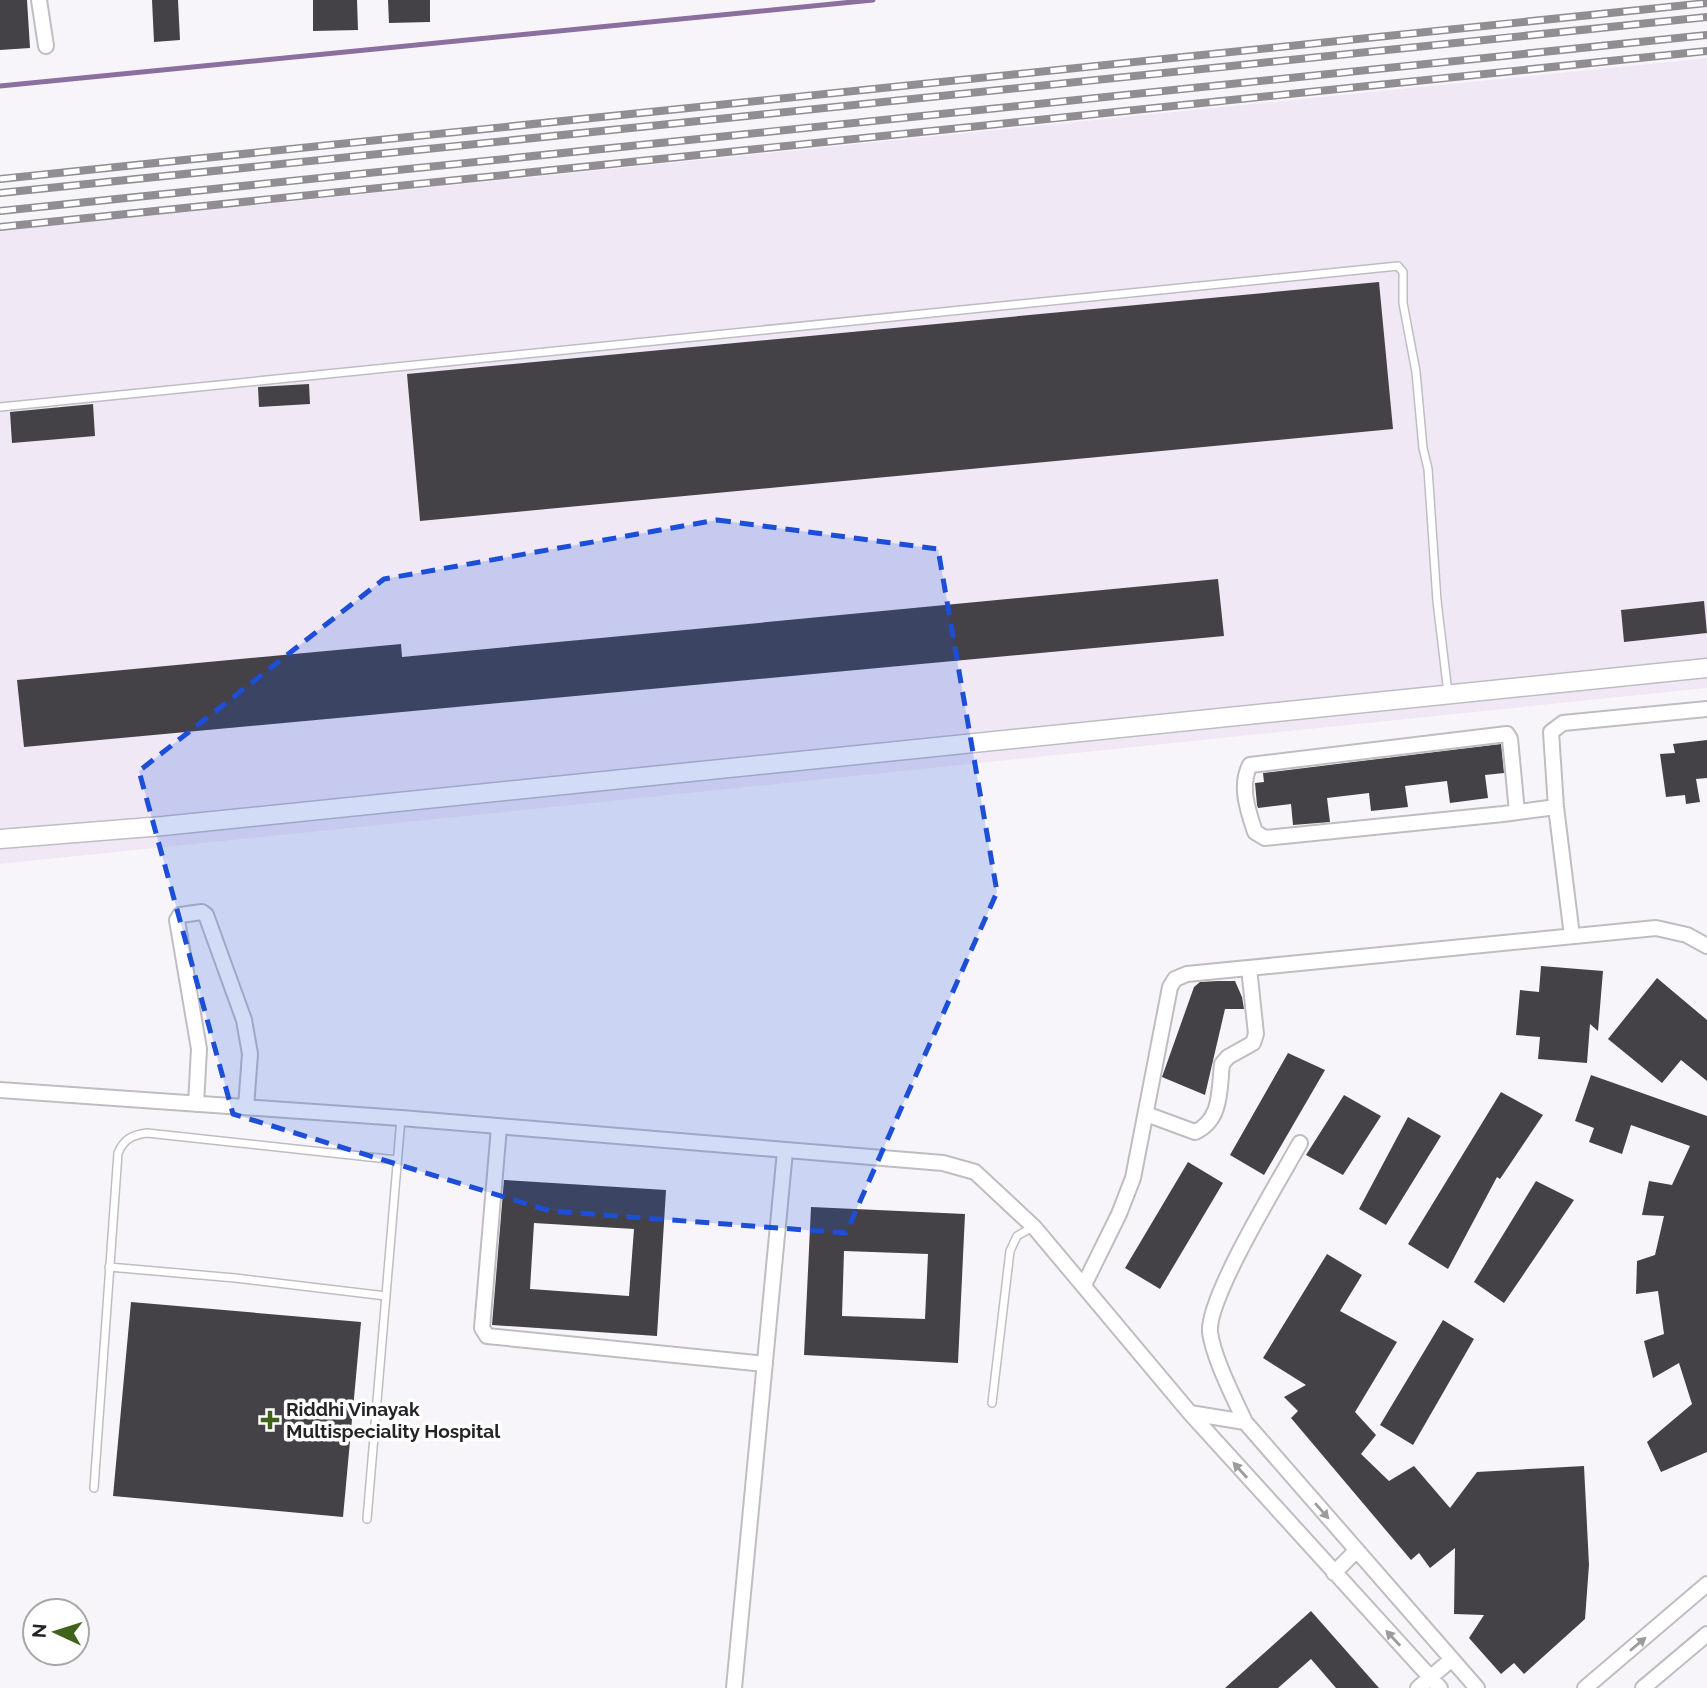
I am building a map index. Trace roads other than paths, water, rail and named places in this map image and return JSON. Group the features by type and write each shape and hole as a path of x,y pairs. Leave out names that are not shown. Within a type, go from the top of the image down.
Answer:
{"street":[{"path":"39,0 46,46"},
{"path":"0,839 189,823 1707,668"},
{"path":"1572,936 1556,807 1551,732 1563,723 1707,709"},
{"path":"1517,812 1510,739 1507,734 1250,765 1245,774 1245,803 1255,832 1265,838 1517,812 1556,807"},
{"path":"196,1104 199,1049 177,920 180,915 202,912 206,915 244,1020 250,1054 246,1107"},
{"path":"1084,1285 1119,1214 1133,1178 1170,987 1175,979 1187,974 1656,928 1687,935 1707,946"},
{"path":"1146,1114 1195,1132 1207,1127 1214,1118 1222,1064 1228,1057 1253,1043 1256,1034 1249,968"},
{"path":"0,1090 401,1118 943,1163 975,1172 1034,1227 1190,1413 1435,1683"},
{"path":"499,1126 482,1328 487,1336 765,1364"},
{"path":"1300,1143 1227,1276 1210,1331 1224,1376 1245,1422 1477,1688"},
{"path":"734,1688 785,1151"},
{"path":"1190,1413 1245,1422"},
{"path":"1334,1573 1357,1550"},
{"path":"1585,1688 1707,1584"},
{"path":"1643,1688 1707,1634"},
{"path":"1418,1688 1435,1683 1452,1659"}],"lane":[{"path":"0,407 1398,266 1403,272 1403,303 1416,372 1422,441 1428,469 1437,601 1448,694"},
{"path":"368,1519 401,1118"},
{"path":"94,1488 118,1153 123,1142 135,1135 147,1133 397,1160"},
{"path":"992,1403 1010,1251 1017,1236 1034,1227"},
{"path":"110,1267 235,1278 386,1296"}],"waterway":[{"path":"0,86 873,0"}],"railway":[{"path":"0,179 1707,3"},
{"path":"0,193 1707,17"},
{"path":"0,211 1707,35"},
{"path":"0,227 1707,51"}],"place":[{"name":"Riddhi Vinayak Multispeciality Hospital","path":"270,1420"}]}
